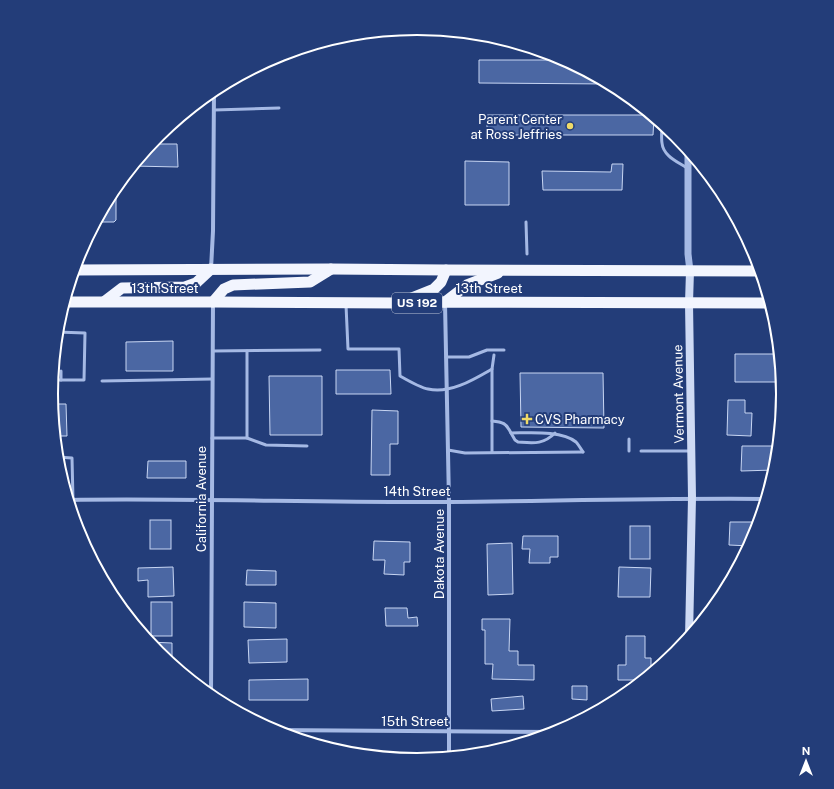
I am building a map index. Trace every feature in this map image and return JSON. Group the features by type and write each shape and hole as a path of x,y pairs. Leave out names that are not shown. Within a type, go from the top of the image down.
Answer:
{"highway":[{"path":"106,301 122,288 185,287 196,283 211,269"},
{"name":"13th Street","path":"80,270 331,269 754,271"},
{"path":"213,302 224,289 233,285 310,282 331,269"},
{"path":"398,303 434,289 441,282 446,270"},
{"path":"445,302 467,285 506,271"},
{"name":"13th Street","path":"70,302 765,303"}],"main road":[{"name":"Vermont Avenue","path":"689,629 692,498 689,303 690,271"}],"street":[{"path":"211,269 213,231 214,98"},
{"name":"Vermont Avenue","path":"688,158 688,254 690,271"},
{"name":"California Avenue","path":"211,689 213,302"},
{"name":"Dakota Avenue","path":"445,302 449,502 449,752"},
{"name":"14th Street","path":"74,500 211,499 449,502 692,498 761,499"},
{"name":"15th Street","path":"288,730 542,732"}],"lane":[{"path":"214,110 279,108"},
{"path":"662,132 662,145 665,152 673,160 688,169"},
{"path":"526,222 527,254"},
{"path":"346,303 348,349 399,349 400,376 427,389 447,390 492,369"},
{"path":"61,371 61,380 84,380 85,333 63,332"},
{"path":"213,352 320,350"},
{"path":"446,357 468,357 488,350 504,350"},
{"path":"246,438 247,352"},
{"path":"492,452 492,369 494,355"},
{"path":"102,381 212,379"},
{"path":"492,421 501,422 508,426 510,434 518,442 540,443 549,439 555,433"},
{"path":"448,450 465,452 583,452 576,441 555,433 510,434"},
{"path":"212,438 246,438 266,445 307,446"},
{"path":"629,439 629,451"},
{"path":"641,451 691,451"},
{"path":"63,457 72,458 73,497"}],"building":[{"name":"Parent Center at Ross Jeffries","path":"479,60 550,60 598,84 479,83"},
{"name":"Parent Center at Ross Jeffries","path":"487,115 643,115 654,124 653,135 487,135"},
{"path":"159,144 177,144 178,167 140,166"},
{"path":"465,161 509,162 509,205 465,205"},
{"name":"Parent Center at Ross Jeffries","path":"612,164 623,164 622,190 543,190 542,171 611,172"},
{"path":"116,198 116,220 114,222 102,222"},
{"path":"173,341 173,371 126,371 126,342"},
{"path":"735,354 774,354 776,382 735,382"},
{"path":"336,370 390,370 391,394 336,394"},
{"name":"CVS Pharmacy","path":"520,373 603,373 604,428 521,427"},
{"path":"269,376 322,376 322,435 270,435"},
{"path":"728,400 745,400 745,413 752,413 751,436 727,435"},
{"path":"58,404 66,404 67,436 60,436"},
{"path":"372,410 398,411 398,444 390,444 390,475 371,475"},
{"path":"742,446 772,446 769,470 741,471"},
{"path":"148,461 186,461 186,478 147,478"},
{"path":"150,520 171,520 171,549 150,549"},
{"path":"730,522 753,522 743,546 729,545"},
{"path":"630,526 650,526 650,559 630,559"},
{"path":"523,536 558,536 558,557 550,557 550,563 529,563 530,549 522,549"},
{"path":"374,541 410,542 410,562 404,562 404,575 384,574 385,560 373,560"},
{"path":"512,543 513,594 488,595 487,544"},
{"path":"173,567 174,596 148,597 148,580 138,581 138,568"},
{"path":"619,567 651,568 650,597 618,597"},
{"path":"247,570 276,571 276,585 246,585"},
{"path":"151,602 172,602 172,636 151,636"},
{"path":"244,602 276,603 276,628 244,627"},
{"path":"385,608 407,608 408,618 417,617 418,626 386,626"},
{"path":"482,619 510,619 509,651 518,651 518,665 534,665 534,680 492,679 493,664 485,664 485,630 482,630"},
{"path":"626,636 645,636 645,658 651,658 651,668 636,680 618,680 618,665 626,665"},
{"path":"287,639 287,662 249,663 248,640"},
{"path":"157,642 172,643 172,657 163,649"},
{"path":"308,679 308,700 249,700 249,680"},
{"path":"572,686 587,686 587,700 572,699"},
{"path":"523,696 524,709 492,711 491,699"}],"place":[{"name":"Parent Center at Ross Jeffries","path":"570,126"},
{"name":"CVS Pharmacy","path":"527,419"}]}
